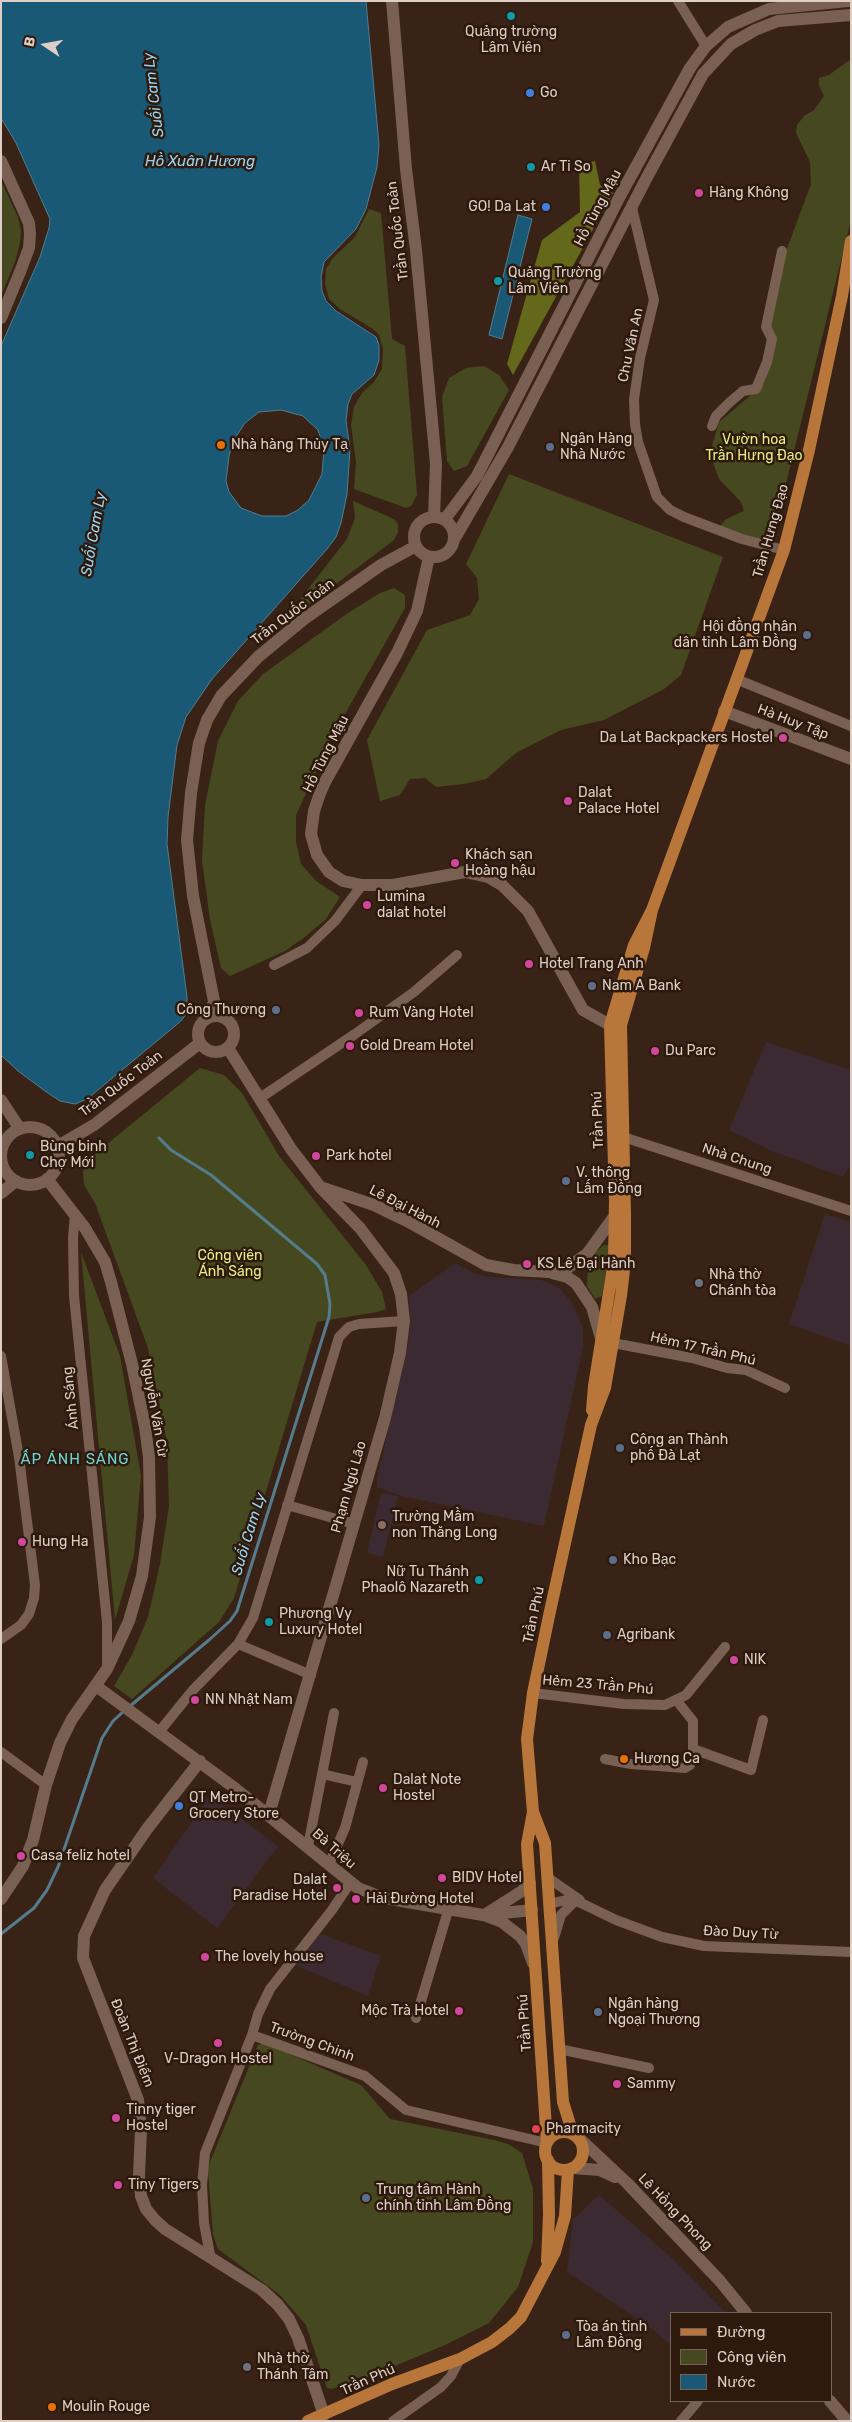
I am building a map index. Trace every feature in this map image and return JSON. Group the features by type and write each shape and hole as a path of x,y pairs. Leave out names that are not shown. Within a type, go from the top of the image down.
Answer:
{"main road":[{"name":"Trần Quốc Toản","path":"392,1 406,169 416,250 436,464 439,518"},
{"name":"Hồ Tùng Mậu","path":"439,518 477,476 620,196 690,68 706,46 728,27 769,9 848,1"},
{"name":"Hồ Tùng Mậu","path":"455,538 508,447 703,74 732,44 755,30 778,21 851,15"},
{"path":"1,160 29,223 30,234 23,264 1,318"},
{"path":"620,196 632,208"},
{"name":"Trần Hưng Đạo","path":"724,711 784,550 842,296 851,241"},
{"name":"Trần Hưng Đạo","path":"842,296 851,281"},
{"path":"427,518 439,518 452,527 455,538 448,553 438,557 429,557 424,555 416,546 414,533 416,527 427,518"},
{"name":"Trần Quốc Toản","path":"210,1017 214,1001 194,896 188,840 191,793 199,743 207,720 221,696 266,650 304,619 381,566 416,546"},
{"name":"Hồ Tùng Mậu","path":"429,557 416,612 397,653 325,782 314,811 311,834 317,855 329,872 343,881 362,885 393,885 465,872 488,877 502,885 528,911 583,1010 616,1025"},
{"name":"Hà Huy Tập","path":"724,711 851,759"},
{"name":"Trần Phú","path":"575,2135 563,2102 545,1843 534,1812 528,1739 533,1693 591,1425 594,1386 608,1342 614,1261 620,1214 616,1025 634,945 652,910 724,711"},
{"path":"210,1017 221,1017 230,1023 234,1033 228,1048 212,1052 200,1043 199,1027 210,1017"},
{"name":"Trần Quốc Toản","path":"58,1146 94,1125 200,1043"},
{"path":"228,1048 291,1149 321,1188"},
{"path":"3,1103 20,1128"},
{"path":"29,1127 47,1132 58,1146 58,1164 47,1179 32,1185 16,1181 6,1170 2,1156 7,1139 20,1128 29,1127"},
{"name":"Nguyễn Văn Cừ","path":"1,1899 23,1866 33,1840 46,1785 60,1743 72,1719 107,1669 129,1621 142,1576 150,1517 149,1457 136,1381 105,1262 76,1214 47,1179"},
{"path":"1,1193 16,1181"},
{"name":"Lê Đại Hành","path":"321,1188 374,1205 486,1265 513,1270 550,1272 567,1277 576,1283 592,1307 608,1342"},
{"name":"Phạm Ngũ Lão","path":"269,1814 385,1418 400,1353 404,1321 401,1294 394,1273 360,1228 321,1188"},
{"name":"Lê Đại Hành","path":"550,1272 566,1269 578,1262 620,1214"},
{"name":"Bà Triệu","path":"96,1686 200,1761 269,1814 350,1883 384,1898 448,1911 483,1915 532,1910"},
{"name":"Đoàn Thị Điểm","path":"200,1761 147,1829 105,1890 86,1929 82,1950 86,1969 138,2100 141,2130 139,2175 141,2196 146,2209 166,2229 210,2255 262,2290 278,2304 289,2319 306,2358 324,2415"},
{"name":"Trần Phú","path":"534,1812 527,1844 547,2143"},
{"path":"483,1915 522,1891 530,1883"},
{"path":"532,1910 549,1904"},
{"path":"483,1915 502,1922 520,1936 528,1949 536,1974"},
{"path":"570,2169 582,2160 584,2148 575,2135 567,2132 555,2134 547,2143 545,2149 548,2160 556,2168 570,2169 600,2170 627,2183"},
{"name":"Lê Hồng Phong","path":"575,2135 627,2183 720,2281 745,2312"},
{"name":"Trần Phú","path":"547,2269 549,2215 548,2160"},
{"name":"Trần Phú","path":"308,2421 392,2384 460,2360 492,2342 520,2317 547,2269 563,2225 570,2169"},
{"path":"831,2402 847,2421"}],"street":[{"path":"678,1 706,46"},
{"name":"Chu Văn An","path":"632,208 654,300 640,358 634,399 635,424 638,442 657,497 670,510 684,517 742,539 784,550"},
{"path":"712,426 716,416 743,391 756,389 767,362 772,339 766,326 782,252"},
{"path":"736,678 851,726"},
{"path":"274,965 307,948 321,936 349,905 362,885"},
{"path":"260,1098 414,992 457,955"},
{"name":"Nhà Chung","path":"619,1135 851,1211"},
{"name":"Ánh Sáng","path":"76,1214 72,1238 74,1296 107,1622 107,1669"},
{"path":"154,1729 238,1644 253,1618 286,1505 339,1337 349,1327 359,1324 404,1321"},
{"name":"Hẻm 17 Trần Phú","path":"608,1342 692,1358 727,1368 746,1370 785,1388"},
{"path":"1,1356 19,1457 35,1585 34,1598 29,1614 21,1625 1,1639"},
{"path":"286,1505 354,1524"},
{"path":"238,1644 310,1675"},
{"path":"605,1759 630,1764 685,1768 690,1765 693,1759 693,1722 677,1701 686,1695 725,1647"},
{"name":"Hẻm 23 Trần Phú","path":"533,1693 624,1704 665,1705 677,1701"},
{"path":"308,1846 334,1713"},
{"path":"693,1749 751,1770 763,1720"},
{"path":"1,1752 46,1785"},
{"path":"330,1864 345,1828 363,1762"},
{"path":"322,1774 357,1782"},
{"path":"547,1876 557,1886 587,1905"},
{"path":"252,2035 258,2014 270,1989 332,1910 350,1883"},
{"path":"552,1946 557,1925 562,1915 575,1901"},
{"name":"Đào Duy Từ","path":"549,1904 575,1901 616,1920 654,1934 704,1946 729,1949 833,1950 851,1952"},
{"path":"416,2018 448,1911"},
{"name":"Trường Chinh","path":"210,2255 204,2223 203,2176 206,2153 252,2035 365,2076 406,2110 547,2143"},
{"path":"559,2049 649,2068"},
{"path":"393,2421 441,2387 451,2376 460,2360"},
{"path":"681,2421 697,2402"}],"shaded area":[{"path":"595,161 600,185 613,193 513,375 507,364 542,240 580,212 579,166"},
{"path":"766,1042 851,1070 851,1164 843,1177 767,1149 729,1130"},
{"path":"825,1214 851,1222 851,1346 789,1324"},
{"path":"455,1263 474,1273 488,1277 541,1280 550,1283 560,1289 572,1303 583,1327 583,1347 544,1526 401,1496 377,1487 377,1479 407,1350 410,1329 409,1296"},
{"name":"Trường Mầm non Thăng Long","path":"381,1493 398,1496 383,1557 367,1553"},
{"path":"210,1796 278,1846 217,1928 153,1878"},
{"path":"318,1933 381,1956 368,1996 295,1965"},
{"path":"599,2195 673,2259 725,2312 670,2312 670,2344 651,2328 567,2272 573,2219"}],"green space":[{"name":"Vườn hoa Trần Hưng Đạo","path":"851,59 851,220 771,544 720,526 726,519 744,511 741,502 719,479 711,457 712,446 719,422 764,384 775,346 770,327 785,254 811,184 810,162 796,133 797,125 804,116 814,110 824,96 819,86 819,78 829,75"},
{"path":"1,181 18,217 21,231 15,262 1,296"},
{"path":"369,209 381,213 392,339 405,346 417,495 411,506 406,508 354,489 356,462 351,425 354,407 362,393 374,382 382,369 383,349 379,335 373,329 340,309 329,299 325,284 326,269 333,258 355,237"},
{"path":"484,366 499,375 509,390 467,466 454,471 447,461 442,397 449,378 466,368"},
{"path":"509,474 723,557 681,675 664,689 604,720 561,730 516,753 486,779 436,787 425,778 410,779 400,795 380,801 367,740 427,630 470,615 479,599 477,578 466,564"},
{"path":"353,501 394,519 398,524 398,532 394,540 278,628 347,539 355,518"},
{"path":"394,588 405,595 405,608 333,735 296,815 296,842 301,864 316,881 340,897 326,919 306,936 285,951 230,976 221,968 210,920 202,860 205,805 218,741 238,701 263,674 348,613 380,593"},
{"name":"Công viên Ánh Sáng","path":"200,1068 224,1075 242,1093 279,1156 366,1265 382,1292 386,1309 317,1322 234,1598 219,1622 132,1699 114,1686 132,1655 148,1617 160,1564 169,1506 167,1442 148,1348 95,1203 84,1185 83,1172 90,1158"},
{"path":"604,1245 611,1245 613,1250 606,1271 602,1296 595,1299 587,1286 588,1266 595,1252"},
{"path":"81,1252 120,1356 141,1476 134,1555 115,1620"},
{"path":"264,2043 361,2085 390,2119 494,2140 508,2144 522,2153 533,2189 533,2242 518,2287 489,2323 445,2345 364,2379 332,2389 327,2388 306,2325 280,2295 218,2249 213,2234 208,2172 210,2162 258,2045"}],"water":[{"name":"Hồ Xuân Hương","path":"1,1 366,1 379,145 377,167 366,209 356,229 324,262 321,277 322,291 326,301 336,311 376,337 379,345 379,360 374,375 352,394 348,404 346,421 350,449 347,494 341,523 336,537 327,549 212,679 186,717 177,745 168,817 167,844 187,997 187,1013 181,1021 87,1099 75,1104 60,1101 18,1071 1,1055 1,346 40,257 50,219 16,143 1,118","holes":["281,410 303,416 318,430 324,448 322,474 309,500 298,510 286,516 262,516 241,508 229,492 226,481 233,441 245,423 259,412"]},
{"path":"518,215 532,219 502,339 489,335"}],"waterway":[{"name":"Suối Cam Ly","path":"129,1707 209,1640 230,1621 237,1611 329,1317 330,1304 325,1275 317,1264 211,1175 171,1150 159,1138"},
{"name":"Suối Cam Ly","path":"1,1934 34,1908 47,1890 58,1867 102,1738 113,1721 124,1711"}],"place":[{"name":"Quảng trường Lâm Viên","path":"511,16"},
{"name":"Go","path":"530,93"},
{"name":"Ar Ti So","path":"531,167"},
{"name":"Hàng Không","path":"699,193"},
{"name":"GO! Da Lat","path":"546,207"},
{"name":"Quảng Trường Lâm Viên","path":"498,281"},
{"name":"Nhà hàng Thủy Tạ","path":"221,445"},
{"name":"Ngân Hàng Nhà Nước","path":"550,447"},
{"name":"Hội đồng nhân dân tỉnh Lâm Đồng","path":"807,635"},
{"name":"Da Lat Backpackers Hostel","path":"783,738"},
{"name":"Dalat Palace Hotel","path":"568,801"},
{"name":"Khách sạn Hoàng hậu","path":"455,863"},
{"name":"Lumina dalat hotel","path":"367,905"},
{"name":"Hotel Trang Anh","path":"529,964"},
{"name":"Nam A Bank","path":"592,986"},
{"name":"Công Thương","path":"276,1010"},
{"name":"Rum Vàng Hotel","path":"359,1013"},
{"name":"Gold Dream Hotel","path":"350,1046"},
{"name":"Du Parc","path":"655,1051"},
{"name":"Bùng binh Chợ Mới","path":"30,1155"},
{"name":"Park hotel","path":"316,1156"},
{"name":"V. thông Lấm Đồng","path":"566,1181"},
{"name":"KS Lê Đại Hành","path":"527,1264"},
{"name":"Nhà thờ Chánh tòa","path":"699,1283"},
{"name":"Công an Thành phố Đà Lạt","path":"620,1448"},
{"name":"Trường Mầm non Thăng Long","path":"382,1525"},
{"name":"Hung Ha","path":"22,1542"},
{"name":"Kho Bạc","path":"613,1560"},
{"name":"Nữ Tu Thánh Phaolô Nazareth","path":"479,1580"},
{"name":"Phương Vy Luxury Hotel","path":"269,1622"},
{"name":"Agribank","path":"607,1635"},
{"name":"NIK","path":"734,1660"},
{"name":"NN Nhật Nam","path":"195,1700"},
{"name":"Hương Ca","path":"624,1759"},
{"name":"Dalat Note Hostel","path":"383,1788"},
{"name":"QT Metro- Grocery Store","path":"179,1806"},
{"name":"Casa feliz hotel","path":"21,1856"},
{"name":"BIDV Hotel","path":"442,1878"},
{"name":"Dalat Paradise Hotel","path":"337,1888"},
{"name":"Hải Đường Hotel","path":"356,1899"},
{"name":"The lovely house","path":"205,1957"},
{"name":"Mộc Trà Hotel","path":"459,2011"},
{"name":"Ngân hàng Ngoại Thương","path":"598,2012"},
{"name":"V-Dragon Hostel","path":"218,2043"},
{"name":"Sammy","path":"617,2084"},
{"name":"Tinny tiger Hostel","path":"116,2118"},
{"name":"Pharmacity","path":"536,2129"},
{"name":"Tiny Tigers","path":"118,2185"},
{"name":"Trung tâm Hành chính tỉnh Lâm Đồng","path":"366,2198"},
{"name":"Tòa án tỉnh Lâm Đồng","path":"566,2335"},
{"name":"Nhà thờ Thánh Tâm","path":"247,2367"},
{"name":"Moulin Rouge","path":"52,2407"}],"district":[{"name":"ẤP ÁNH SÁNG","path":"75,1460"}]}
